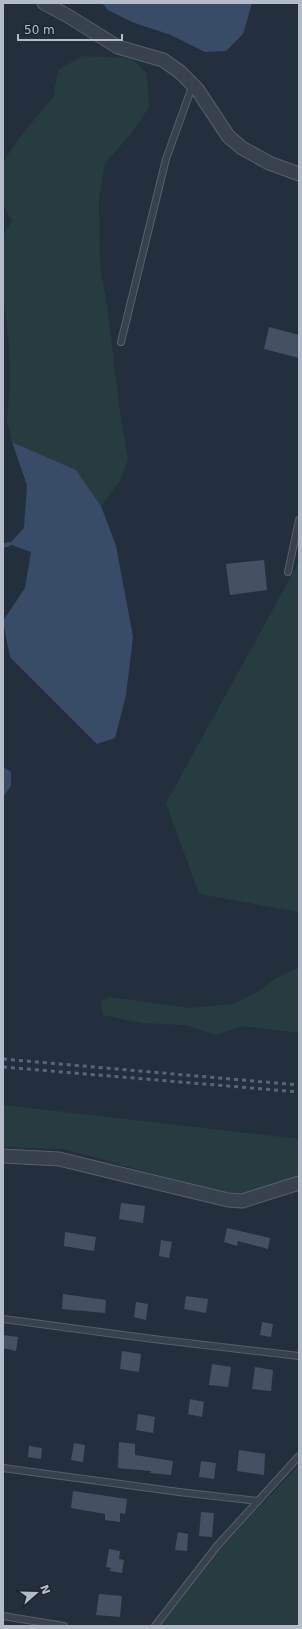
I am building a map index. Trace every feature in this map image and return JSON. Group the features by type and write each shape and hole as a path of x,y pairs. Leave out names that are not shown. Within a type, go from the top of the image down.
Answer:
{"street":[{"path":"44,3 118,47 163,60 180,72 193,84 228,136 242,148 269,163 299,174"},
{"path":"3,1156 59,1159 228,1200 242,1201 299,1183"}],"lane":[{"path":"121,342 166,159 193,84"},
{"path":"288,572 299,520"},
{"path":"3,1319 153,1339 299,1356"},
{"path":"155,1626 217,1546 299,1456"},
{"path":"3,1468 179,1492 258,1501"},
{"path":"3,1616 64,1626"}],"green space":[{"path":"83,56 131,58 147,73 149,107 132,133 105,163 99,199 100,266 107,305 121,420 128,459 121,479 101,506 76,470 12,442 7,420 10,382 9,343 3,298 3,236 12,221 3,205 3,162 20,137 53,97 58,70"},
{"path":"299,562 299,912 199,894 166,803"},
{"path":"295,969 299,969 299,1033 243,1026 216,1035 185,1025 141,1023 103,1015 101,1001 110,997 189,1008 234,1004 258,992 275,979"},
{"path":"3,1105 299,1139 299,1175 243,1193 220,1192 64,1149 3,1147"},
{"path":"299,1465 299,1626 158,1626 165,1607"}],"water":[{"path":"102,3 252,3 243,34 226,51 205,52 171,35 132,22 108,10"},
{"path":"12,442 76,470 101,506 116,546 133,637 126,695 115,738 97,744 10,657 3,621 25,588 31,552 9,544 24,528 27,485"},
{"path":"3,767 11,772 11,786 3,797"}],"building":[{"path":"269,327 299,335 299,358 264,349"},
{"path":"264,560 267,590 230,595 226,564"},
{"path":"121,1203 145,1206 143,1223 119,1219"},
{"path":"227,1228 270,1238 268,1249 238,1241 237,1246 224,1242"},
{"path":"65,1232 96,1237 94,1251 64,1246"},
{"path":"161,1240 172,1242 169,1258 159,1256"},
{"path":"63,1294 106,1300 105,1313 62,1309"},
{"path":"186,1296 208,1299 206,1313 184,1309"},
{"path":"136,1302 148,1304 146,1320 134,1317"},
{"path":"262,1322 273,1324 271,1337 260,1335"},
{"path":"3,1335 18,1337 16,1351 3,1348"},
{"path":"122,1351 141,1354 139,1372 120,1369"},
{"path":"212,1364 231,1367 228,1387 209,1385"},
{"path":"255,1367 273,1370 271,1391 252,1389"},
{"path":"190,1399 204,1402 202,1417 188,1414"},
{"path":"138,1414 155,1417 153,1433 136,1430"},
{"path":"119,1442 135,1444 135,1455 173,1461 171,1475 150,1473 151,1471 118,1468"},
{"path":"74,1443 85,1445 83,1462 71,1460"},
{"path":"29,1446 42,1448 41,1459 28,1457"},
{"path":"239,1450 265,1454 264,1475 237,1471"},
{"path":"201,1461 216,1463 214,1479 199,1477"},
{"path":"73,1491 127,1499 125,1514 120,1513 120,1522 105,1520 105,1514 71,1508"},
{"path":"201,1512 214,1513 212,1537 199,1536"},
{"path":"178,1532 188,1534 187,1551 175,1550"},
{"path":"109,1549 120,1551 119,1559 124,1560 122,1573 110,1571 111,1568 106,1567"},
{"path":"99,1594 122,1596 120,1617 96,1615"}],"waterway":[{"path":"3,546 9,544"}],"railway":[{"path":"3,1059 299,1085"},
{"path":"3,1067 299,1092"}]}
